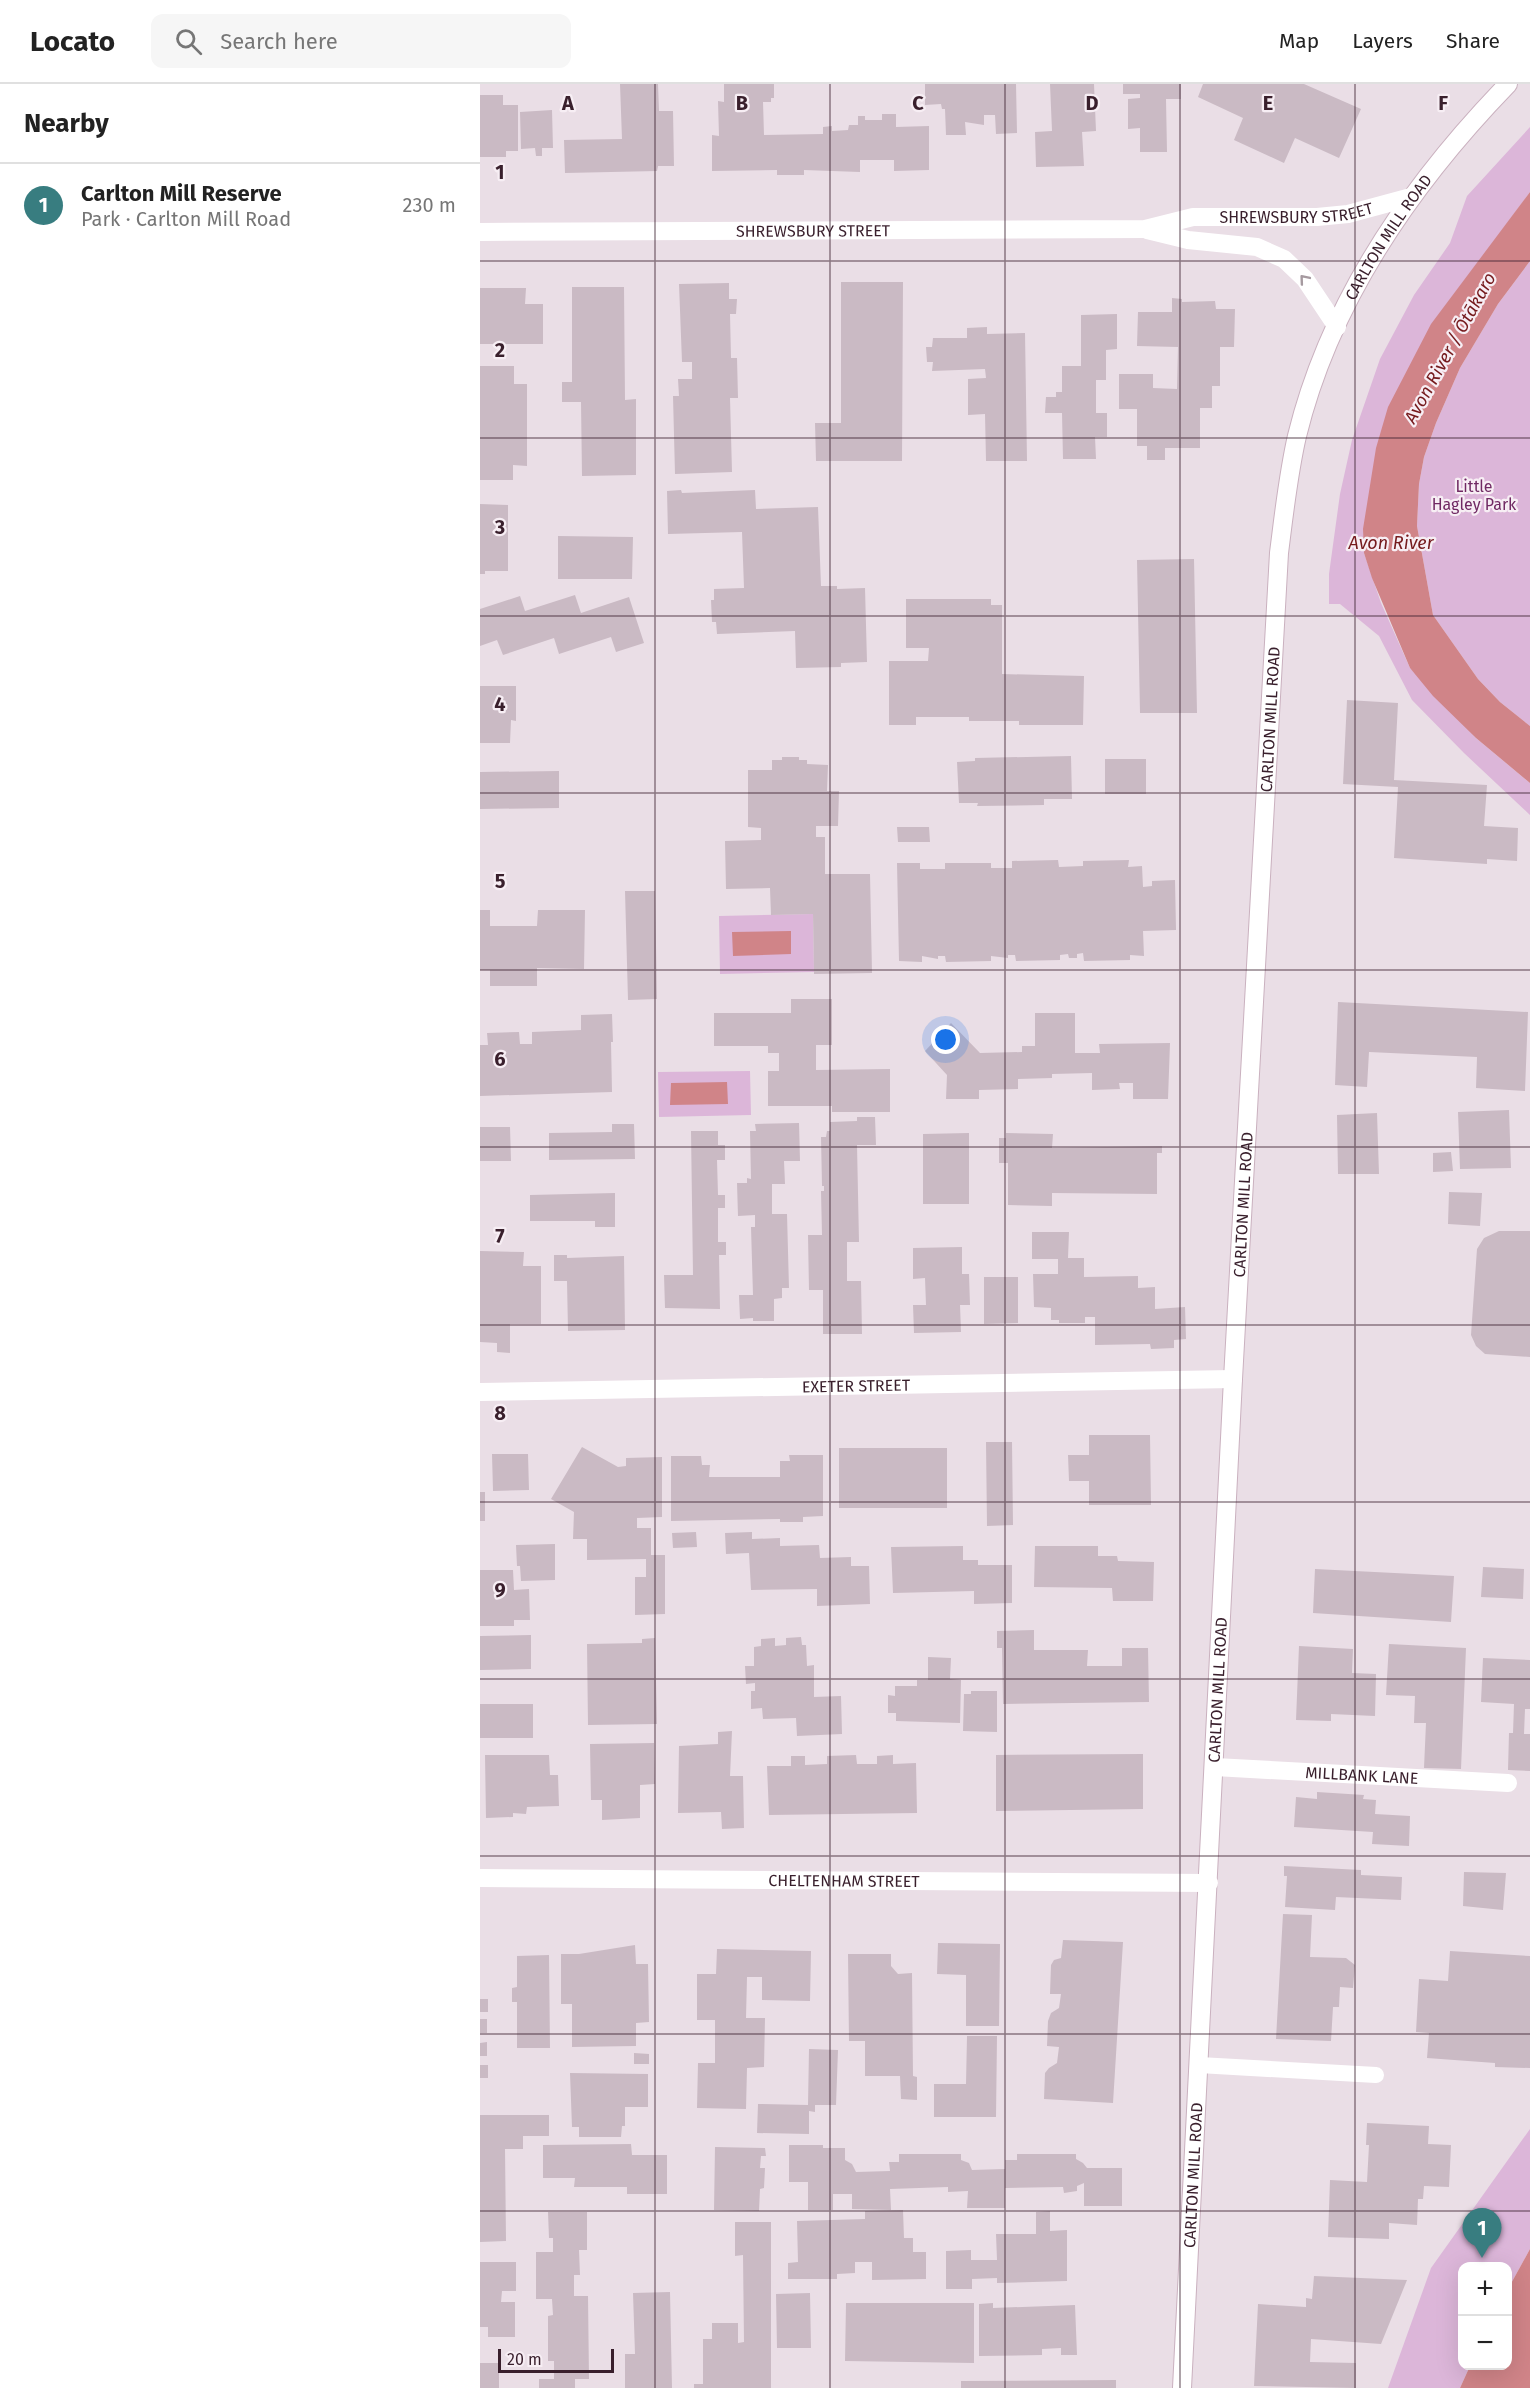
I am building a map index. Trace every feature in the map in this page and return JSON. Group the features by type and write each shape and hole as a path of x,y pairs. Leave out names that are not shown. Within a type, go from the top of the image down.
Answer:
{"street":[{"name":"CARLTON MILL ROAD","path":"1182,2388 1233,1378 1279,553 1287,487 1298,435 1336,327 1382,242 1411,197 1451,146 1508,84"},
{"name":"SHREWSBURY STREET","path":"480,232 1145,229 1193,217 1317,217 1348,214 1411,197"},
{"name":"SHREWSBURY STREET","path":"1145,229 1188,240 1257,247 1284,259 1305,279 1336,327"},
{"name":"EXETER STREET","path":"480,1392 1233,1378"},
{"name":"MILLBANK LANE","path":"1215,1767 1508,1783"},
{"name":"CHELTENHAM STREET","path":"480,1878 1209,1883"}],"lane":[{"path":"1199,2065 1376,2075"}],"green space":[{"path":"1530,127 1530,192 1469,275 1364,553 1381,603 1410,668 1476,738 1530,783 1530,815 1412,700 1379,636 1340,604 1329,604 1329,574 1340,494 1352,440 1380,359 1414,295 1450,243 1467,196"},
{"name":"Little Hagley Park","path":"1530,261 1530,726 1500,702 1478,679 1433,615 1417,526 1419,484 1424,457 1436,423 1460,368 1498,304"},
{"path":"813,914 814,972 720,974 719,916"},
{"path":"750,1071 751,1115 659,1117 658,1072"},
{"path":"1530,2129 1530,2249 1512,2282 1512,2262 1458,2262 1458,2370 1468,2370 1460,2388 1388,2388 1431,2268"}],"water":[{"name":"Avon River","path":"1530,192 1530,261 1498,304 1460,368 1436,423 1424,457 1419,484 1417,526 1433,615 1478,679 1500,702 1530,726 1530,783 1476,738 1433,696 1410,668 1372,578 1364,553 1363,529 1376,448 1388,407 1431,324"},
{"path":"791,931 791,954 733,956 732,932"},
{"path":"727,1082 728,1104 670,1105 671,1083"},
{"path":"1530,2249 1530,2388 1460,2388 1468,2370 1512,2370 1512,2282"}],"building":[{"path":"620,84 658,84 659,111 673,111 674,166 658,166 657,171 565,173 564,140 622,139"},
{"path":"724,84 774,84 774,98 771,98 771,102 763,102 764,135 823,134 823,127 832,126 832,131 848,130 849,125 858,125 858,116 865,116 865,120 882,120 882,114 896,114 896,127 929,126 929,170 894,171 894,160 860,160 860,172 804,170 804,175 777,175 777,170 712,171 712,135 719,136 718,101 724,102"},
{"path":"925,84 1016,84 1017,133 996,134 995,115 984,115 984,125 965,122 966,135 946,135 945,109 942,109 941,104 925,105"},
{"path":"1050,84 1094,84 1096,131 1082,132 1084,166 1036,167 1035,132 1052,131"},
{"path":"1123,84 1181,84 1181,99 1166,99 1167,152 1140,152 1140,128 1128,129 1128,99 1140,98 1140,94 1123,94"},
{"path":"1203,84 1304,84 1361,109 1339,158 1295,138 1284,163 1234,140 1243,118 1198,97"},
{"path":"480,95 503,95 503,105 518,105 518,151 506,151 506,157 480,157"},
{"path":"552,110 553,148 542,148 542,156 536,156 535,148 521,149 520,112"},
{"path":"841,282 903,282 902,461 816,461 815,423 841,423"},
{"path":"729,283 729,299 737,299 736,314 730,314 731,358 737,358 738,398 730,398 732,472 675,474 673,396 679,396 678,379 692,379 692,362 682,362 679,284"},
{"path":"572,287 624,287 625,400 636,399 636,475 582,476 581,402 562,402 562,382 572,382"},
{"path":"480,288 526,288 525,304 543,304 543,344 480,344"},
{"path":"1172,298 1182,299 1182,302 1215,301 1216,309 1235,309 1234,347 1220,347 1220,386 1212,386 1212,408 1200,408 1200,448 1165,448 1165,460 1147,460 1147,446 1137,446 1137,409 1119,409 1119,374 1153,374 1153,388 1177,389 1178,347 1137,346 1138,312 1172,312"},
{"path":"1117,314 1117,349 1106,350 1106,380 1096,380 1096,413 1107,413 1107,437 1095,437 1096,459 1063,459 1062,413 1045,413 1046,397 1056,397 1056,392 1062,392 1062,366 1081,366 1081,315"},
{"path":"987,327 987,334 1025,333 1027,461 986,461 985,414 968,415 968,379 986,378 985,369 932,371 933,362 927,362 926,347 932,347 933,338 967,338 967,328"},
{"path":"480,366 514,366 514,384 527,384 527,466 513,465 513,480 480,480"},
{"path":"681,490 682,493 755,490 756,509 818,507 821,586 837,586 837,589 865,588 867,662 841,663 841,667 796,668 795,631 717,634 716,622 712,622 711,600 714,600 714,589 744,588 742,532 668,534 667,491"},
{"path":"480,504 508,505 508,571 485,571 485,574 480,574"},
{"path":"558,536 633,537 632,579 558,579"},
{"path":"1194,559 1197,713 1140,713 1137,560"},
{"path":"575,595 581,613 629,597 644,643 616,652 611,637 559,654 554,638 503,655 497,640 480,646 480,609 520,596 525,611"},
{"path":"906,599 991,599 991,605 1002,605 1002,674 1084,676 1083,725 1019,725 1019,721 969,721 969,717 916,717 916,725 889,725 889,661 928,661 929,648 906,648"},
{"path":"480,686 516,686 516,721 511,720 510,743 480,743"},
{"path":"1347,700 1398,703 1394,780 1487,785 1484,826 1518,828 1517,861 1487,859 1487,864 1394,858 1398,787 1343,784"},
{"path":"1071,756 1072,799 1044,799 1044,805 977,806 978,803 959,803 957,762 975,761 975,758"},
{"path":"782,757 799,757 799,760 807,760 807,764 828,765 827,791 839,791 838,826 816,826 816,837 825,837 825,874 870,874 872,973 814,974 813,914 771,915 770,888 726,889 725,841 761,840 761,828 748,827 748,770 772,770 772,760 782,760"},
{"path":"1105,759 1146,759 1146,794 1105,794"},
{"path":"559,771 559,808 480,809 480,772"},
{"path":"897,827 929,827 930,842 898,842"},
{"path":"1058,860 1059,867 1083,866 1083,861 1129,860 1128,867 1142,866 1143,887 1152,886 1152,881 1175,880 1176,930 1143,931 1144,956 1130,955 1130,960 1084,961 1083,953 1077,954 1077,958 1069,958 1068,954 1060,955 1060,960 1016,961 1015,955 1008,955 1008,958 991,956 991,961 946,962 945,956 938,956 938,959 922,956 922,962 899,961 897,863 920,863 920,869 945,869 945,863 991,863 991,868 1012,868 1012,861"},
{"path":"625,891 655,891 657,999 628,1000"},
{"path":"480,910 490,910 490,926 537,926 538,910 585,910 584,969 537,968 537,986 490,986 490,970 480,970"},
{"path":"791,999 832,999 832,1045 816,1045 816,1070 890,1069 890,1112 832,1112 832,1106 768,1106 768,1071 779,1071 779,1053 768,1053 768,1046 714,1046 714,1013 791,1013"},
{"path":"1338,1002 1528,1012 1525,1091 1476,1088 1477,1057 1369,1052 1367,1087 1335,1085"},
{"path":"1035,1013 1075,1013 1075,1053 1100,1053 1099,1044 1170,1043 1168,1099 1133,1099 1133,1083 1119,1083 1120,1089 1092,1090 1092,1073 1052,1074 1052,1078 1018,1079 1018,1089 979,1090 979,1099 946,1099 947,1075 925,1051 951,1023 980,1053 1022,1052 1022,1046 1035,1046"},
{"path":"612,1014 612,1092 480,1096 480,1045 488,1045 487,1033 519,1032 520,1044 532,1044 532,1032 581,1030 581,1015"},
{"path":"1509,1110 1511,1168 1460,1169 1458,1112"},
{"path":"1377,1113 1379,1174 1338,1174 1337,1115"},
{"path":"857,1117 875,1117 876,1145 857,1145 859,1242 847,1242 847,1281 861,1281 862,1334 823,1334 823,1290 809,1290 808,1235 822,1235 821,1191 824,1191 824,1186 822,1186 821,1137 826,1137 827,1131 830,1131 830,1122 857,1121"},
{"path":"799,1123 800,1161 784,1161 785,1184 772,1184 772,1214 787,1214 789,1288 782,1288 782,1298 774,1299 774,1321 740,1319 739,1295 753,1295 751,1227 755,1227 755,1215 738,1216 737,1183 747,1183 747,1178 751,1179 750,1131 756,1131 755,1124"},
{"path":"612,1124 634,1124 635,1159 549,1160 549,1133 612,1132"},
{"path":"480,1127 510,1127 511,1161 480,1161"},
{"path":"691,1131 718,1131 718,1145 725,1145 725,1160 717,1160 718,1195 725,1195 725,1208 718,1208 718,1242 726,1242 726,1255 719,1255 720,1309 665,1308 664,1275 693,1275"},
{"path":"969,1133 969,1204 923,1204 923,1134"},
{"path":"1006,1133 1053,1134 1052,1148 1162,1146 1162,1153 1157,1153 1157,1194 1052,1193 1052,1206 1008,1205 1008,1163 999,1163 999,1138 1006,1138"},
{"path":"1451,1152 1453,1171 1433,1172 1433,1153"},
{"path":"1449,1192 1482,1193 1480,1226 1448,1224"},
{"path":"615,1193 615,1227 595,1227 595,1221 530,1221 530,1195"},
{"path":"1499,1231 1530,1231 1530,1357 1485,1354 1476,1346 1471,1335 1477,1249 1484,1238"},
{"path":"1032,1232 1069,1232 1068,1258 1084,1258 1084,1277 1138,1276 1138,1288 1155,1287 1155,1309 1185,1307 1186,1339 1174,1340 1174,1348 1151,1349 1150,1344 1095,1345 1095,1317 1085,1317 1085,1323 1059,1323 1059,1320 1051,1320 1051,1308 1034,1307 1033,1274 1058,1274 1058,1259 1032,1259"},
{"path":"962,1247 962,1274 969,1274 970,1305 960,1305 961,1332 914,1333 913,1305 926,1305 925,1278 913,1279 913,1248"},
{"path":"480,1251 524,1252 523,1266 541,1266 541,1324 510,1324 510,1353 497,1352 497,1343 480,1342"},
{"path":"554,1255 567,1255 567,1258 624,1256 625,1330 568,1331 567,1281 554,1281"},
{"path":"984,1277 1018,1277 1018,1323 984,1324"},
{"path":"1089,1435 1150,1435 1151,1505 1089,1505 1089,1481 1069,1481 1068,1455 1089,1455"},
{"path":"986,1442 1012,1442 1013,1525 987,1526"},
{"path":"582,1447 618,1467 626,1466 626,1458 662,1457 662,1517 637,1518 637,1528 651,1528 651,1555 665,1555 665,1614 635,1615 635,1577 646,1577 646,1559 587,1560 587,1539 573,1539 574,1512 551,1499"},
{"path":"839,1448 947,1448 947,1508 839,1508"},
{"path":"492,1454 528,1454 529,1490 493,1491"},
{"path":"789,1455 823,1455 823,1516 803,1517 803,1522 780,1522 780,1519 671,1521 671,1456 701,1456 702,1465 710,1465 709,1477 780,1477 780,1461 790,1461"},
{"path":"480,1492 485,1492 485,1521 480,1521"},
{"path":"696,1532 697,1547 673,1548 672,1533"},
{"path":"752,1532 752,1539 780,1538 780,1546 819,1545 820,1558 851,1557 851,1566 869,1566 870,1604 817,1606 817,1589 751,1590 749,1553 726,1554 725,1533"},
{"path":"555,1544 555,1580 521,1581 520,1566 517,1566 516,1545"},
{"path":"963,1546 963,1560 978,1560 978,1565 1012,1565 1012,1603 974,1604 974,1591 893,1593 891,1547"},
{"path":"1035,1546 1098,1546 1098,1556 1117,1556 1118,1561 1154,1562 1153,1601 1113,1601 1112,1588 1034,1587"},
{"path":"1483,1567 1524,1569 1523,1599 1481,1597"},
{"path":"1315,1569 1454,1576 1451,1622 1313,1613"},
{"path":"480,1570 513,1570 514,1590 529,1589 530,1620 514,1620 514,1626 480,1626"},
{"path":"1034,1630 1034,1650 1088,1650 1087,1666 1122,1666 1122,1648 1148,1648 1149,1702 1003,1704 1002,1648 997,1648 997,1631"},
{"path":"531,1635 531,1669 480,1670 480,1636"},
{"path":"801,1637 802,1645 806,1645 807,1666 814,1665 814,1697 841,1696 842,1734 797,1736 796,1718 763,1719 762,1708 751,1709 751,1691 755,1691 755,1683 746,1684 745,1666 754,1666 754,1647 761,1646 761,1639 775,1638 775,1646 786,1645 786,1638"},
{"path":"655,1638 657,1724 588,1725 587,1644 642,1643 642,1639"},
{"path":"1389,1644 1466,1648 1461,1769 1424,1768 1426,1723 1414,1723 1415,1696 1386,1695"},
{"path":"1299,1646 1353,1649 1352,1673 1376,1674 1375,1716 1331,1714 1331,1721 1296,1720"},
{"path":"928,1657 951,1658 950,1679 961,1680 960,1723 896,1721 896,1713 888,1713 888,1695 895,1696 895,1686 917,1686 917,1680 928,1680"},
{"path":"1483,1658 1530,1660 1530,1709 1525,1709 1524,1734 1530,1734 1530,1771 1508,1770 1509,1733 1513,1733 1514,1704 1481,1702"},
{"path":"971,1691 997,1691 997,1732 963,1731 964,1694 971,1694"},
{"path":"480,1704 533,1704 533,1738 480,1738"},
{"path":"732,1731 730,1776 743,1776 744,1828 722,1829 721,1812 678,1813 679,1746 718,1744 718,1732"},
{"path":"654,1743 655,1784 640,1785 640,1818 602,1820 602,1800 591,1800 590,1744"},
{"path":"1143,1754 1143,1809 996,1811 996,1755"},
{"path":"485,1755 549,1755 550,1775 558,1775 559,1806 527,1807 526,1814 513,1813 513,1817 486,1818"},
{"path":"856,1755 857,1764 877,1764 877,1756 893,1755 893,1764 916,1763 917,1813 769,1815 767,1766 791,1766 791,1756 805,1756 805,1765 827,1764 827,1756"},
{"path":"1317,1792 1364,1795 1363,1799 1376,1800 1375,1814 1410,1816 1409,1846 1372,1844 1373,1832 1294,1827 1296,1797 1317,1799"},
{"path":"1284,1866 1361,1870 1361,1875 1402,1877 1401,1900 1336,1897 1335,1910 1285,1907 1287,1876 1284,1876"},
{"path":"1464,1872 1506,1873 1503,1910 1463,1906"},
{"path":"1283,1914 1312,1915 1310,1957 1346,1958 1355,1965 1353,1988 1340,1987 1339,2007 1333,2007 1331,2041 1276,2039"},
{"path":"1063,1940 1123,1942 1113,2103 1044,2099 1045,2073 1057,2063 1059,2047 1047,2046 1048,2021 1051,2013 1059,2008 1061,1994 1050,1994 1051,1965 1054,1960 1061,1958"},
{"path":"938,1943 1000,1944 999,2026 966,2026 966,1975 937,1974"},
{"path":"635,1945 636,1964 648,1964 649,2022 636,2023 636,2046 572,2047 572,2004 561,2004 561,1954 579,1954"},
{"path":"717,1949 811,1951 810,2001 762,2000 762,1977 747,1977 746,2018 765,2018 764,2067 747,2068 746,2109 697,2108 698,2063 715,2063 715,2020 697,2020 697,1974 716,1974"},
{"path":"1450,1951 1530,1956 1530,2068 1495,2067 1495,2063 1427,2058 1429,2033 1416,2032 1419,1979 1448,1981"},
{"path":"848,1954 891,1954 891,1966 898,1974 912,1973 913,2076 917,2077 917,2100 901,2099 900,2076 865,2076 865,2041 849,2041"},
{"path":"549,1955 550,2048 517,2048 517,2002 512,2002 512,1988 517,1987 517,1956"},
{"path":"480,1999 488,1999 488,2012 480,2012"},
{"path":"480,2019 487,2019 487,2033 480,2033"},
{"path":"967,2036 997,2036 996,2117 934,2117 934,2084 966,2084"},
{"path":"487,2042 487,2056 480,2056 480,2043"},
{"path":"809,2049 838,2050 836,2105 815,2105 815,2112 809,2111 809,2134 757,2133 758,2104 808,2105"},
{"path":"634,2053 649,2054 649,2064 634,2064"},
{"path":"480,2065 488,2065 488,2078 480,2078"},
{"path":"570,2073 648,2074 648,2107 625,2107 625,2126 622,2126 621,2137 579,2137 579,2127 572,2127"},
{"path":"480,2115 549,2115 549,2136 523,2136 523,2149 505,2149 506,2241 480,2242"},
{"path":"1367,2123 1429,2126 1428,2144 1451,2145 1449,2187 1424,2186 1423,2199 1418,2199 1417,2225 1389,2223 1389,2239 1328,2237 1330,2180 1367,2182 1369,2145 1366,2145"},
{"path":"631,2144 632,2155 667,2155 667,2194 627,2194 627,2187 574,2187 575,2178 543,2178 543,2145"},
{"path":"789,2145 823,2145 823,2148 845,2148 845,2160 852,2164 856,2172 890,2171 889,2162 899,2162 899,2154 961,2154 961,2160 969,2163 972,2170 1005,2169 1005,2160 1017,2160 1017,2154 1076,2154 1076,2159 1087,2168 1122,2168 1122,2206 1084,2206 1084,2183 1077,2186 1077,2191 1064,2193 1063,2187 1005,2188 1005,2208 967,2208 968,2191 948,2192 948,2187 890,2189 891,2210 852,2209 852,2194 833,2194 833,2210 808,2210 808,2182 789,2182"},
{"path":"715,2147 765,2148 766,2156 761,2156 760,2168 765,2168 764,2188 760,2189 759,2211 714,2210"},
{"path":"903,2210 904,2238 913,2238 913,2252 926,2252 926,2279 872,2280 872,2262 855,2262 855,2273 837,2274 837,2279 788,2279 788,2263 798,2262 797,2221 865,2219 865,2211"},
{"path":"1050,2211 1050,2231 1067,2230 1067,2281 997,2283 997,2278 972,2279 972,2289 946,2289 946,2251 971,2250 971,2260 997,2260 996,2234 1036,2234 1036,2212"},
{"path":"548,2212 587,2212 587,2250 579,2250 580,2275 574,2275 574,2296 588,2296 589,2379 575,2379 575,2388 539,2388 539,2379 554,2379 554,2361 548,2361 548,2316 553,2315 552,2299 536,2299 536,2252 553,2252 553,2238 549,2238"},
{"path":"735,2222 771,2222 771,2388 694,2388 694,2384 703,2384 703,2339 712,2339 712,2323 738,2323 738,2343 744,2342 743,2255 735,2256"},
{"path":"480,2262 516,2262 516,2291 502,2291 501,2302 515,2302 515,2337 488,2337 488,2327 480,2327"},
{"path":"1314,2276 1407,2280 1381,2344 1311,2339 1310,2362 1356,2363 1356,2388 1254,2386 1258,2304 1306,2307 1306,2298 1312,2299"},
{"path":"670,2292 672,2388 625,2388 625,2354 635,2354 633,2293"},
{"path":"810,2293 811,2348 777,2348 776,2294"},
{"path":"846,2303 974,2303 974,2363 845,2361"},
{"path":"993,2303 993,2308 1075,2305 1077,2355 1061,2355 1061,2348 1042,2349 1042,2355 979,2356 979,2304"},
{"path":"480,2363 499,2363 499,2388 480,2388"},
{"path":"1116,2380 1116,2388 961,2388 961,2381"}],"place":[{"name":"Carlton Mill Reserve","path":"1482,2258"}],"water label":[{"name":"Avon River / Ōtākaro","path":"1450,348"}]}
